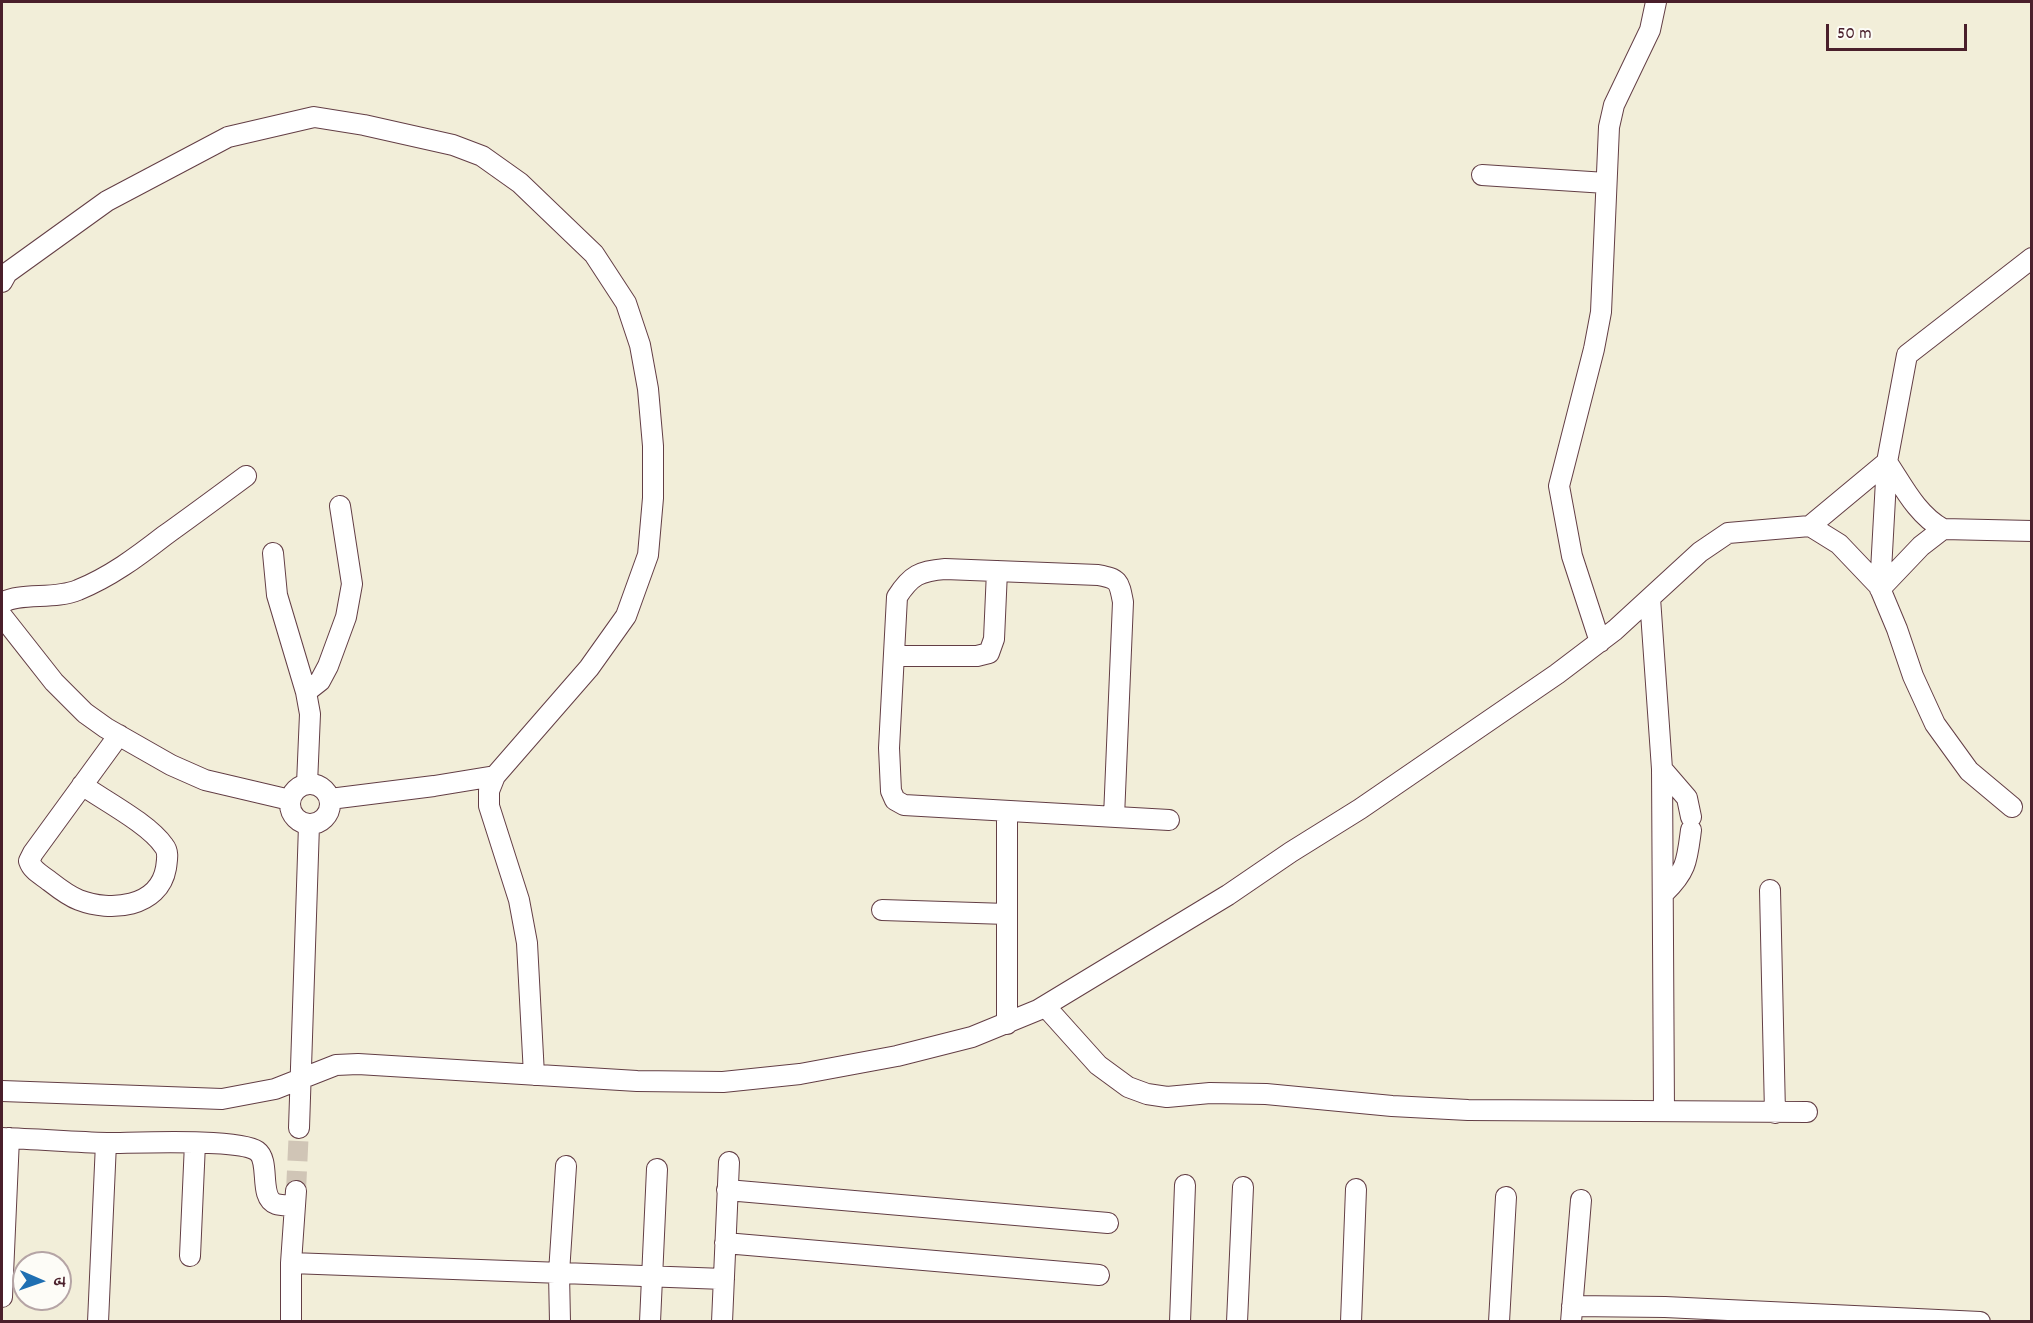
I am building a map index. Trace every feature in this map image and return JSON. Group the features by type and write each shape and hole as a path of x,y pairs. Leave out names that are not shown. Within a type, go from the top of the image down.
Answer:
{"street":[{"path":"1600,642 1572,556 1559,486 1594,349 1601,312 1609,127 1614,105 1650,30 1656,2"},
{"path":"2,282 7,273 107,201 228,137 314,117 364,125 453,145 482,156 520,183 594,254 626,303 640,345 648,389 653,498 648,555 626,616 589,668 495,776 489,791 489,806 519,900 526,943 534,1075"},
{"path":"1482,175 1606,183"},
{"path":"1880,589 1887,462 1907,355 2031,258"},
{"path":"2,1091 222,1100 253,1095 336,1065 358,1064 637,1081 723,1082 800,1074 897,1056 972,1037 1045,1006 1228,896 1291,852 1360,809 1600,642 1700,552 1728,533 1810,526 1887,462"},
{"path":"1887,462 1918,509 1943,529 2031,531"},
{"path":"2,603 8,599 47,597 74,592 102,580 246,476"},
{"path":"306,692 320,681 346,617 352,584 340,506"},
{"path":"1810,526 1839,544 1880,589 1897,628 1913,676 1935,724 1969,771 2012,807"},
{"path":"1880,589 1921,546 1943,529"},
{"path":"273,553 277,595 306,692 310,714 307,784"},
{"path":"1114,817 1123,602 1120,584 1113,578 1098,575 997,571 923,571 906,583 897,597 896,656 889,748 891,791 895,800 904,805 1007,811 1114,817 1169,820"},
{"path":"896,656 977,656 989,653 994,639 997,571"},
{"path":"1650,598 1662,769 1664,1111"},
{"path":"2,616 54,682 85,713 119,735 171,765 205,780 290,800"},
{"path":"82,786 149,831 165,847 168,858 164,876 153,893 138,902 120,906 100,906 78,900 58,888 32,867 29,861 33,853 119,735"},
{"path":"1662,769 1687,798 1691,823 1688,855 1683,873 1664,893"},
{"path":"330,799 495,776"},
{"path":"307,784 321,787 330,799 328,814 317,824 309,825 297,819 290,807 290,800 299,787 307,784"},
{"path":"1007,811 1007,1024"},
{"path":"299,1128 309,825"},
{"path":"1770,890 1775,1113"},
{"path":"882,910 1007,914"},
{"path":"1045,1006 1098,1065 1128,1087 1147,1094 1167,1097 1266,1094 1392,1106 1468,1110 1807,1112"},
{"path":"2,1297 5,1138 242,1146 257,1151 263,1159 270,1199 276,1204 295,1199 291,1263 291,1322"},
{"path":"98,1322 106,1143"},
{"path":"190,1256 195,1143"},
{"path":"722,1322 729,1162"},
{"path":"560,1322 559,1273 566,1166"},
{"path":"650,1322 657,1169"},
{"path":"1180,1322 1185,1185"},
{"path":"1237,1322 1243,1187"},
{"path":"728,1190 1108,1223"},
{"path":"1351,1322 1356,1190"},
{"path":"1499,1322 1506,1197"},
{"path":"1581,1200 1572,1313 1980,1322"},
{"path":"725,1243 1099,1275"},
{"path":"291,1263 724,1279"}],"tunnel":[{"path":"296,1191 299,1128"}]}
